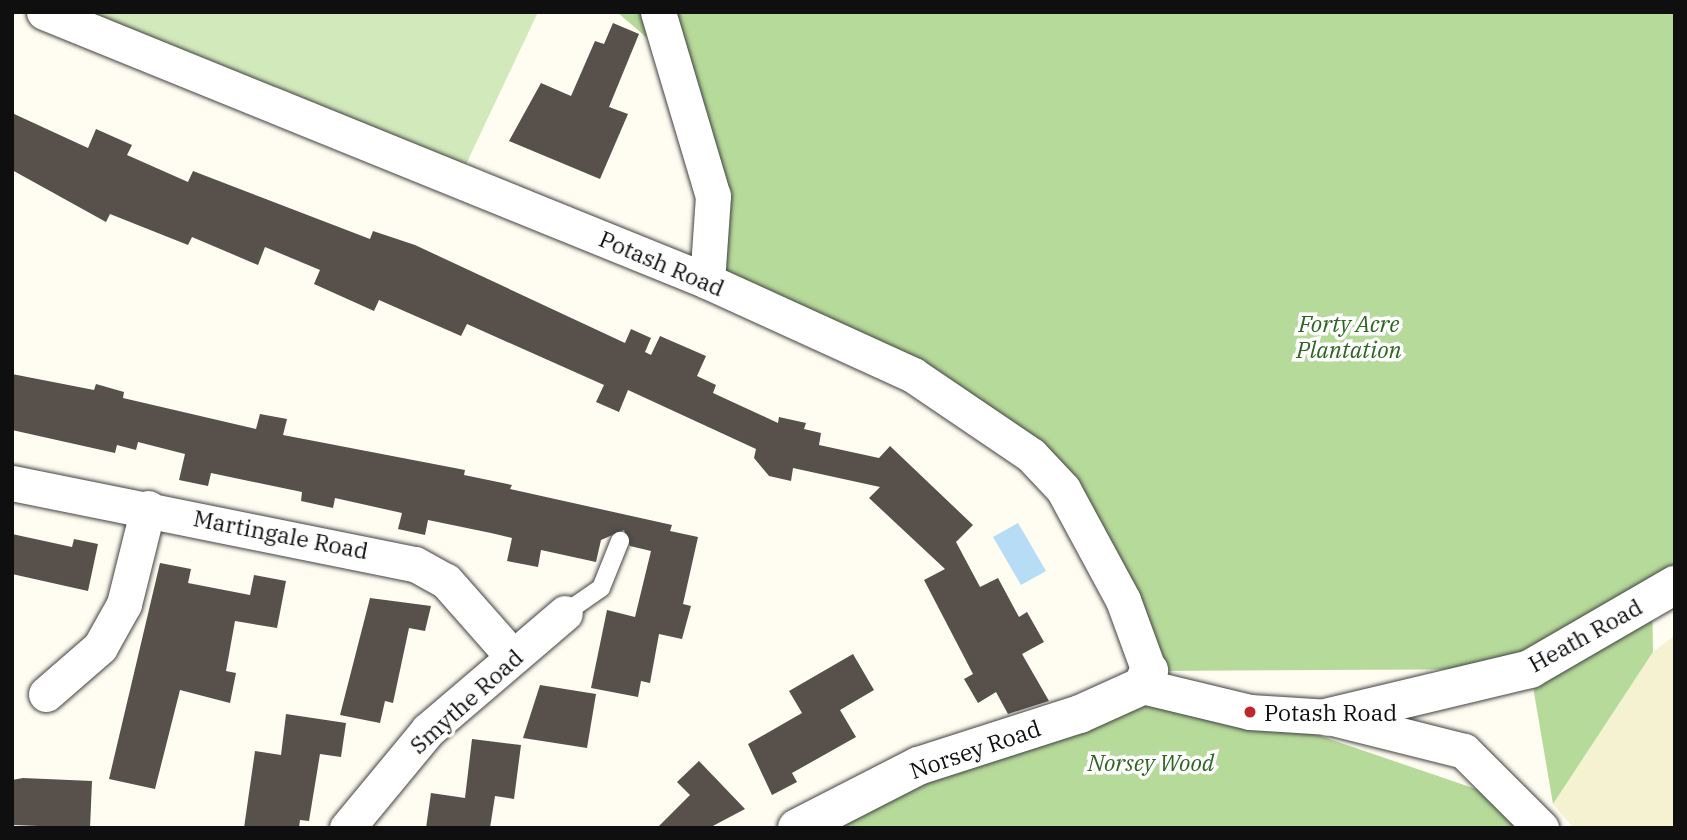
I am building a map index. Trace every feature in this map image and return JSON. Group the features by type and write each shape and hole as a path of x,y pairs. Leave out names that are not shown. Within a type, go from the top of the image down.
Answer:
{"street":[{"name":"Potash Road","path":"44,12 707,281 913,375 1031,455 1063,489 1095,540 1146,678"},
{"path":"658,12 713,196 707,281"},
{"name":"Martingale Road","path":"12,483 148,508 415,564 446,581 513,657"},
{"path":"46,694 75,675 118,615 148,508"},
{"name":"Heath Road","path":"1329,717 1530,669 1675,585"},
{"name":"Smythe Road","path":"347,828 428,730 565,612"},
{"path":"1146,678 1250,712 1329,717 1464,751 1541,828"},
{"name":"Norsey Road","path":"797,828 918,766 1080,714 1146,678"}],"lane":[{"path":"565,612 601,588 620,541"}],"shaded area":[{"path":"1675,635 1675,828 1574,828 1553,804 1653,652"}],"green space":[{"path":"44,12 538,12 459,179"},
{"name":"Forty Acre Plantation","path":"617,12 1675,12 1675,585 1652,598 1653,652 1553,804 1530,669 1149,671 1063,489 913,375 707,281 713,196 668,56"},
{"name":"Norsey Wood","path":"1148,694 1250,712 1517,803 1541,828 798,828"}],"water":[{"path":"1018,523 1046,571 1021,585 993,537"}],"building":[{"path":"613,23 639,34 609,107 628,114 600,179 509,141 541,83 571,96 595,41 604,44"},
{"path":"12,113 88,148 96,129 132,145 127,155 188,182 193,171 370,239 373,231 415,245 625,343 631,329 651,338 645,352 651,355 660,336 706,356 697,376 716,385 713,393 778,423 779,417 806,423 804,429 821,433 819,445 879,458 890,446 973,525 956,542 980,587 998,578 1019,617 1027,612 1044,642 1022,654 1049,701 1008,714 996,692 978,703 964,679 973,674 924,580 945,569 869,498 880,487 793,468 791,481 769,476 754,458 756,449 628,390 619,412 596,402 604,385 467,324 461,336 379,300 374,311 314,284 320,270 265,247 258,265 192,237 188,245 110,214 106,222 12,170"},
{"path":"12,374 94,390 96,384 124,392 123,398 256,429 260,414 287,419 283,435 465,470 464,475 512,485 510,489 672,525 670,531 698,537 683,604 691,606 682,639 659,634 650,683 641,681 638,697 591,688 607,610 635,617 651,551 630,546 624,530 601,540 596,562 541,550 538,567 507,561 512,538 428,520 425,535 398,529 402,513 335,498 333,508 301,501 302,492 211,473 208,486 179,480 185,454 138,442 136,450 117,445 115,453 12,430"},
{"path":"12,534 72,547 74,539 98,544 88,591 12,574"},
{"path":"160,563 191,569 188,583 250,595 254,575 286,581 277,628 235,621 226,671 236,673 230,703 180,690 155,789 109,779"},
{"path":"370,598 431,606 425,631 409,628 393,703 385,701 380,723 340,715"},
{"path":"853,654 874,690 840,710 856,737 792,773 797,782 772,795 748,744 802,713 789,691"},
{"path":"540,685 596,694 587,748 523,738"},
{"path":"286,714 346,723 341,757 320,754 309,821 300,820 299,828 244,828 255,751 281,755"},
{"path":"472,739 521,745 514,799 495,796 490,828 426,828 431,793 465,798"},
{"path":"699,761 745,809 709,828 657,828 690,795 677,782"},
{"path":"23,778 92,781 90,828 12,825 12,780"}],"place":[{"name":"Potash Road","path":"1250,712"}]}
